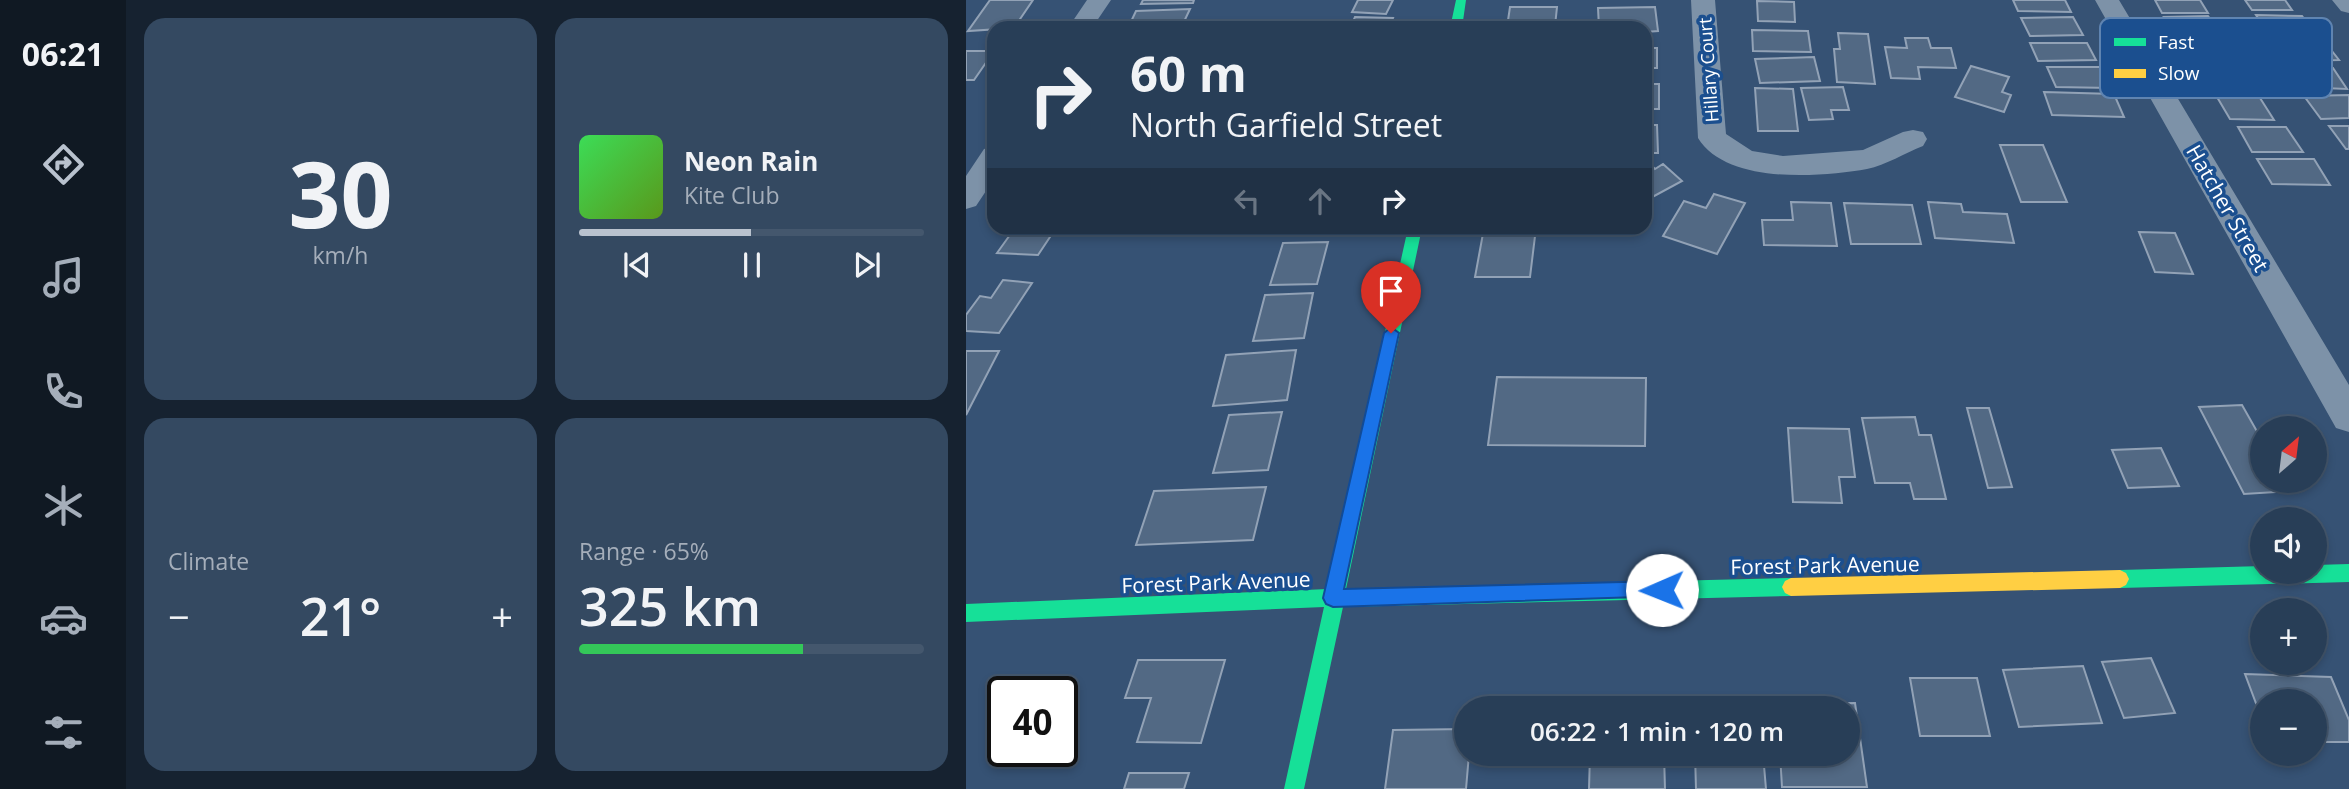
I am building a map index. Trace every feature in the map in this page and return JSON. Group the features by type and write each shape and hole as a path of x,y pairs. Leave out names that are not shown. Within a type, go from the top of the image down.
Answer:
{"street":[{"path":"1085,21 1099,0"},
{"path":"1456,21 1461,0"},
{"name":"Hillary Court","path":"1703,0 1712,138 1744,159 1783,166 1867,159 1913,139"},
{"name":"Hatcher Street","path":"2107,0 2117,18"},
{"path":"2344,0 2349,6"},
{"name":"Hatcher Street","path":"2164,98 2349,416"},
{"path":"966,199 985,165"},
{"path":"1294,789 1333,598 1413,235"},
{"name":"Forest Park Avenue","path":"966,613 1333,598 2349,573"}],"building":[{"path":"990,0 1033,0 1019,21 987,21 987,30 968,31"},
{"path":"1143,0 1194,0 1193,3 1141,4"},
{"path":"1358,0 1393,0 1386,14 1352,12"},
{"path":"2013,0 2065,0 2071,12 2018,11"},
{"path":"2155,0 2200,0 2208,13 2162,13"},
{"path":"2245,0 2285,0 2292,10 2252,10"},
{"path":"1757,1 1794,2 1795,22 1758,21"},
{"path":"1510,7 1557,7 1556,21 1508,21"},
{"path":"1655,7 1658,31 1652,31 1652,21 1599,21 1598,8"},
{"path":"1190,9 1184,21 1131,21 1136,11"},
{"path":"2256,15 2303,18 2258,18"},
{"path":"2208,16 2210,18 2165,18"},
{"path":"1355,17 1393,18 1392,21 1353,21"},
{"path":"2073,17 2083,35 2030,36 2021,18"},
{"path":"1752,30 1808,31 1811,52 1753,51"},
{"path":"1838,33 1868,34 1875,84 1837,82 1834,49 1840,49"},
{"path":"1905,38 1928,38 1931,48 1951,48 1956,68 1918,67 1920,79 1891,78 1885,47 1907,48"},
{"path":"2030,43 2087,43 2096,60 2038,61"},
{"path":"1652,48 1657,48 1657,68 1652,68"},
{"path":"966,51 987,51 987,61 974,80 966,80"},
{"path":"2332,51 2339,60 2332,60"},
{"path":"1814,57 1820,81 1760,83 1755,59"},
{"path":"1971,66 2009,77 2002,92 2011,95 2004,112 1955,97"},
{"path":"2047,67 2100,67 2100,88 2056,87"},
{"path":"2332,68 2333,68 2347,89 2332,88"},
{"path":"1652,84 1659,84 1659,109 1652,109"},
{"path":"1843,87 1849,110 1831,110 1833,119 1809,120 1801,88"},
{"path":"1755,88 1793,89 1798,131 1758,131"},
{"path":"2044,92 2100,94 2100,98 2116,98 2124,117 2052,115"},
{"path":"2332,95 2349,95 2349,118 2321,119 2305,98 2332,98"},
{"path":"2218,98 2260,98 2274,120 2230,119"},
{"path":"1652,125 1657,125 1658,153 1652,153"},
{"path":"2329,126 2349,126 2349,149 2346,149"},
{"path":"2238,127 2286,127 2303,152 2252,152"},
{"path":"2000,145 2043,145 2067,202 2021,202"},
{"path":"2257,159 2314,159 2330,185 2272,184"},
{"path":"1663,164 1682,181 1652,197 1652,166 1655,169"},
{"path":"1714,194 1745,203 1717,254 1663,236 1684,201 1706,208"},
{"path":"1791,202 1831,203 1837,246 1764,245 1762,220 1793,220"},
{"path":"1928,202 1961,204 1963,212 2007,214 2014,243 1935,238"},
{"path":"1844,203 1912,205 1921,244 1851,244"},
{"path":"2139,232 2175,233 2193,274 2155,272"},
{"path":"1010,235 1051,235 1038,255 997,253"},
{"path":"1483,235 1535,235 1530,277 1475,277"},
{"path":"1328,242 1317,284 1270,285 1283,243"},
{"path":"1003,280 1032,283 999,333 966,331 966,315 980,296 991,298"},
{"path":"1313,293 1304,338 1253,341 1265,295"},
{"path":"1296,350 1287,400 1213,406 1226,355"},
{"path":"966,351 999,351 966,415"},
{"path":"1497,377 1646,378 1645,446 1488,445"},
{"path":"2242,405 2250,419 2250,494 2244,494 2199,407"},
{"path":"1967,408 1989,408 2012,487 1988,488"},
{"path":"1282,412 1268,470 1213,473 1229,415"},
{"path":"1915,417 1919,435 1931,435 1946,499 1914,499 1910,483 1875,483 1862,418"},
{"path":"1788,428 1849,429 1855,477 1839,477 1842,503 1793,502"},
{"path":"2161,448 2179,486 2128,488 2112,450"},
{"path":"1266,487 1253,540 1136,545 1154,491"},
{"path":"2151,658 2175,713 2124,718 2102,662"},
{"path":"1138,660 1225,660 1201,743 1137,742 1151,698 1125,698"},
{"path":"2083,666 2102,723 2019,727 2003,670"},
{"path":"2245,674 2331,677 2349,720 2349,742 2327,742 2327,689 2251,689"},
{"path":"1910,678 1977,678 1990,736 1920,736"},
{"path":"1454,729 1454,766 1468,766 1466,789 1385,789 1393,730"},
{"path":"1860,738 1867,787 1782,787 1781,766 1860,766"},
{"path":"1590,766 1664,766 1665,789 1589,789"},
{"path":"1695,766 1764,766 1766,789 1696,789"},
{"path":"1129,773 1189,773 1184,789 1124,789"}],"traffic: fast":[{"path":"1457,21 1461,0"},
{"path":"1294,789 1413,235"},
{"path":"2120,579 2349,573"},
{"path":"966,613 1333,598 1791,587"}],"traffic: slow":[{"path":"1791,587 2120,579"}],"route":[{"path":"1391,333 1333,598 1662,590"}]}
